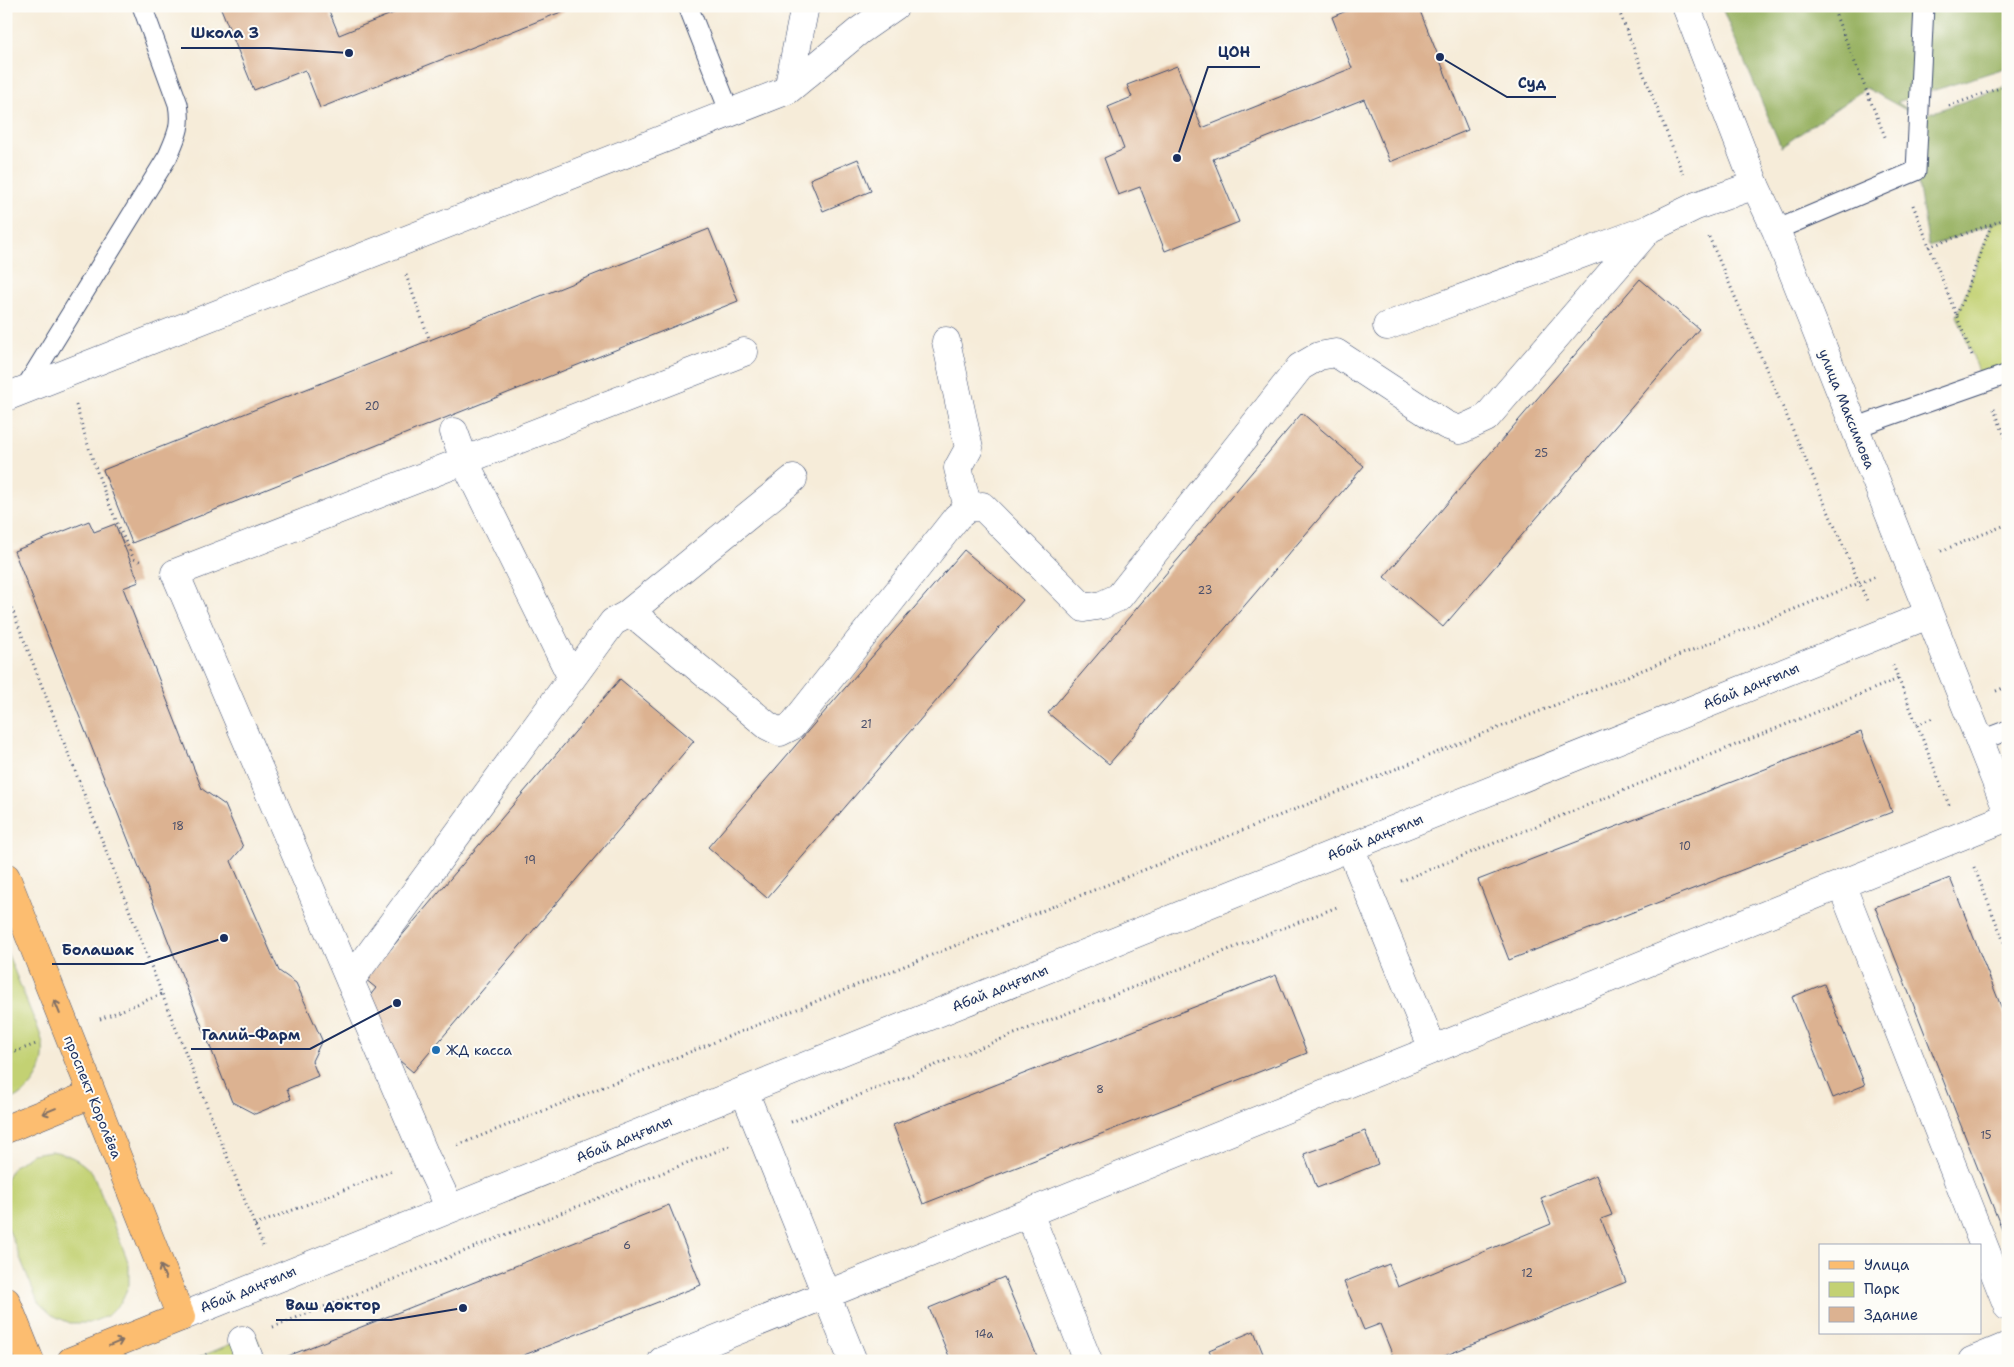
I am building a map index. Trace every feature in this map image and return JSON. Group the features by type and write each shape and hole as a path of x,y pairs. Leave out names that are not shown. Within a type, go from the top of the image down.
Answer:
{"main road":[{"name":"проспект Королёва","path":"6,877 181,1317"},
{"path":"6,1128 92,1094"},
{"path":"6,1301 30,1361"},
{"name":"Абай даңғылы","path":"71,1361 181,1317"}],"street":[{"path":"788,90 804,6"},
{"path":"15,394 788,90 859,31 895,6"},
{"name":"улица Максимова","path":"1686,6 1755,185 1776,230 2008,812"},
{"path":"1387,326 1649,229 1696,206 1755,185"},
{"path":"626,615 637,617 768,726 780,732 792,726 957,517 968,508 982,506 1084,608 1102,604 1119,597 1300,367 1319,356 1336,353 1446,424 1460,430 1486,418 1649,229"},
{"path":"946,341 969,448 958,468 968,508"},
{"path":"450,1208 426,1158 175,573 744,352"},
{"path":"454,432 464,462 572,678"},
{"path":"350,981 613,622 626,615 793,479"},
{"name":"Абай даңғылы","path":"181,1317 1928,615"},
{"path":"662,1361 2008,817"},
{"path":"1350,847 1434,1049"},
{"path":"1841,884 2008,1307"},
{"path":"744,1091 853,1361"},
{"path":"1028,1213 1088,1361"},
{"path":"1972,1361 2008,1346"}],"lane":[{"path":"15,394 168,156 176,137 181,120 178,104 142,6"},
{"path":"688,6 730,113"},
{"path":"1776,230 1916,171 1924,6"},
{"path":"1854,428 2008,374"},
{"path":"1979,741 2008,730"}],"path":[{"path":"1617,6 1696,206 1860,583 2008,952"},
{"path":"1832,6 2008,444"},
{"path":"1929,247 2008,218"},
{"path":"1957,316 1992,223"},
{"path":"394,245 430,340"},
{"path":"67,374 92,464 113,517 134,559 175,573"},
{"path":"255,1225 2008,524"},
{"path":"6,594 166,1003 293,1319"},
{"path":"192,1361 246,1350 293,1319 1370,894 1898,679"}],"green space":[{"path":"1721,6 2008,6 2008,67 1897,102 1919,117 1866,88 1781,147"},
{"path":"2008,86 2008,218 1929,247 1916,171 1919,117"},
{"path":"2008,218 2008,373 1983,382 1957,316 1992,223"},
{"path":"6,950 39,1032 43,1045 43,1054 42,1063 35,1080 23,1093 6,1101"},
{"path":"51,1151 74,1158 93,1174 129,1265 129,1285 121,1302 107,1316 89,1323 70,1323 52,1315 38,1302 6,1223 6,1179 10,1172 16,1165 32,1154"},
{"path":"255,1334 266,1361 190,1361"}],"building":[{"path":"220,6 327,6 339,35 411,6 576,6 320,108 305,70 254,90"},
{"path":"1358,6 1418,6 1468,130 1390,162 1364,99 1213,159 1239,222 1165,251 1140,187 1118,195 1104,158 1124,149 1108,107 1132,97 1127,85 1177,66 1202,128 1352,68 1332,17"},
{"path":"858,159 871,191 823,211 810,179"},
{"path":"709,229 738,301 132,543 103,470"},
{"path":"1640,279 1699,329 1443,627 1384,577"},
{"path":"1302,413 1364,466 1109,764 1048,713"},
{"path":"89,521 94,532 115,524 139,582 123,588 202,789 225,805 243,847 231,861 279,971 296,983 322,1040 312,1061 318,1076 287,1089 291,1099 255,1114 232,1102 14,551"},
{"path":"964,550 1023,600 767,898 708,847"},
{"path":"620,679 694,741 413,1072 393,1055 368,998 376,988 365,979"},
{"path":"1861,732 1892,812 1509,960 1478,880"},
{"path":"1950,878 2008,1024 2008,1245 1875,907"},
{"path":"1276,975 1307,1053 923,1204 893,1125"},
{"path":"1824,984 1865,1085 1833,1098 1792,997"},
{"path":"1365,1131 1378,1164 1317,1188 1304,1154"},
{"path":"1596,1175 1612,1215 1601,1219 1626,1282 1432,1361 1395,1361 1380,1324 1364,1330 1344,1282 1389,1264 1398,1287 1551,1224 1541,1198"},
{"path":"669,1205 701,1285 509,1361 284,1361 283,1358"},
{"path":"1004,1277 1039,1361 951,1361 929,1308"},
{"path":"1254,1331 1266,1361 1214,1361 1209,1350"}],"place":[{"name":"Школа 3","path":"349,53"},
{"name":"Суд","path":"1440,57"},
{"name":"ЦОН","path":"1177,158"},
{"name":"Болашак","path":"224,938"},
{"name":"Галий-Фарм","path":"397,1003"},
{"name":"ЖД касса","path":"436,1050"},
{"name":"Ваш доктор","path":"463,1308"}]}
